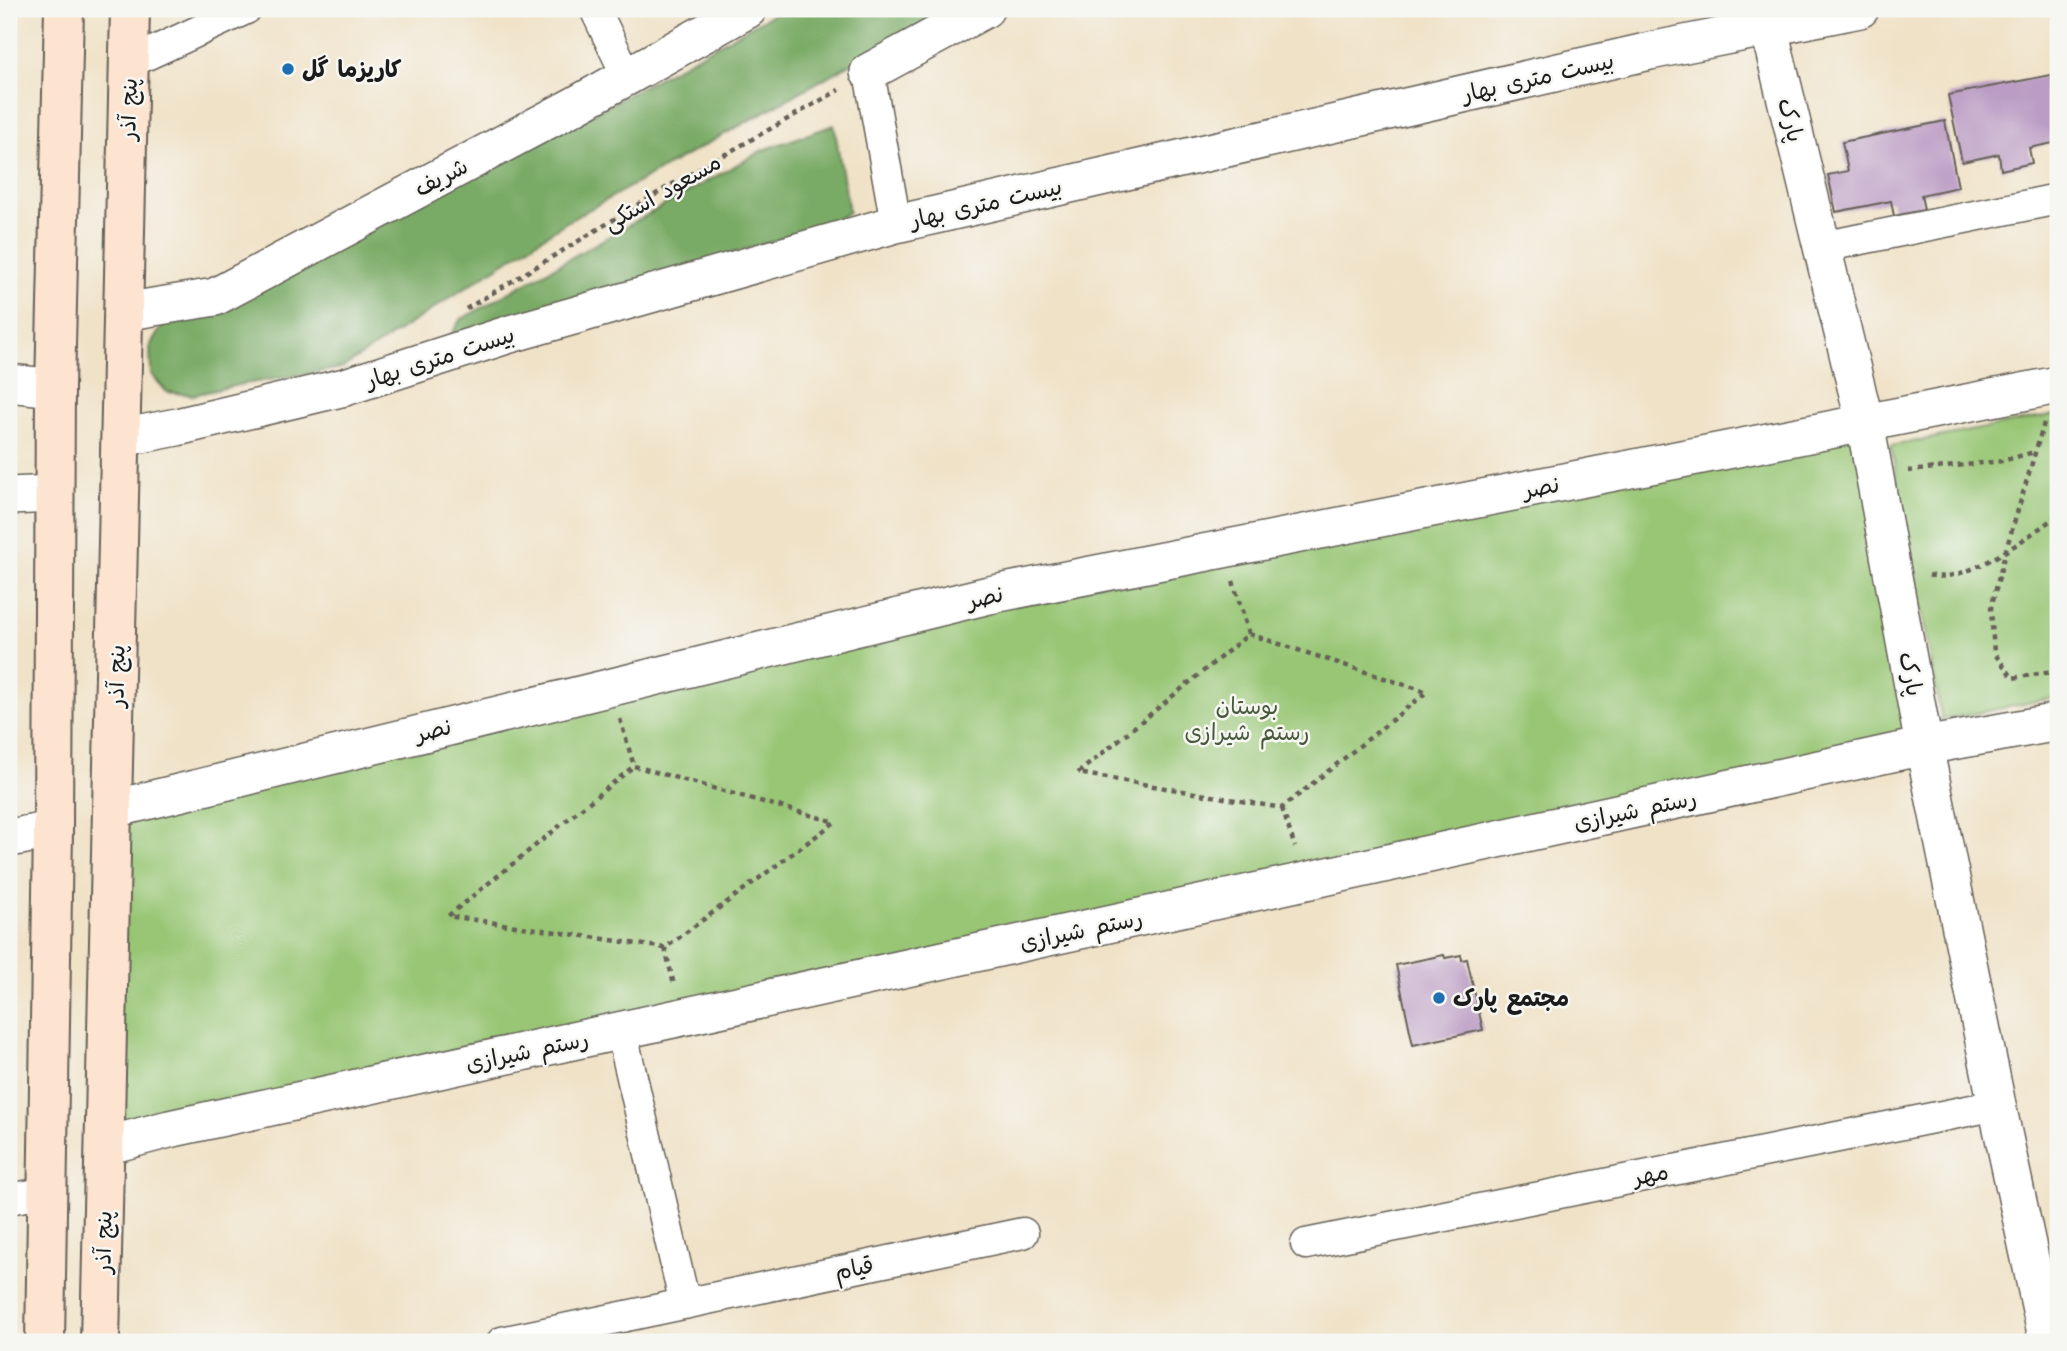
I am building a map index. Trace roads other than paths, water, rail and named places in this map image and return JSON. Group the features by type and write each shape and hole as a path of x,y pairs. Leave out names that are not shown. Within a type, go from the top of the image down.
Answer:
{"main road":[{"path":"46,1342 53,830 55,388 64,9"},
{"name":"پنج آذر","path":"100,1342 130,9"}],"street":[{"path":"130,63 246,9"},
{"path":"595,9 627,76"},
{"name":"شریف","path":"123,312 215,297 748,9"},
{"path":"896,224 869,72 985,9"},
{"name":"بیست متری بهار","path":"121,438 345,387 510,334 896,224 1650,51 1766,18 1860,9"},
{"name":"پارک","path":"1766,18 1865,423 1924,747 2048,1342"},
{"path":"1822,247 2058,199"},
{"path":"9,383 55,388"},
{"name":"نصر","path":"113,809 989,596 1865,423 2052,401"},
{"path":"9,496 54,494"},
{"name":"رستم شیرازی","path":"105,1146 169,1129 1924,747 2058,722"},
{"path":"9,838 53,830"},
{"path":"621,1031 685,1304"},
{"name":"مهر","path":"1306,1244 1997,1105"},
{"path":"9,1199 48,1192"},
{"name":"قیام","path":"502,1342 1023,1233"}],"place":[{"name":"کاریزما گل","path":"288,69"},
{"name":"مجتمع پارک","path":"1439,998"}],"park label":[{"name":"بوستان رستم شیرازی","path":"1247,719"}]}
